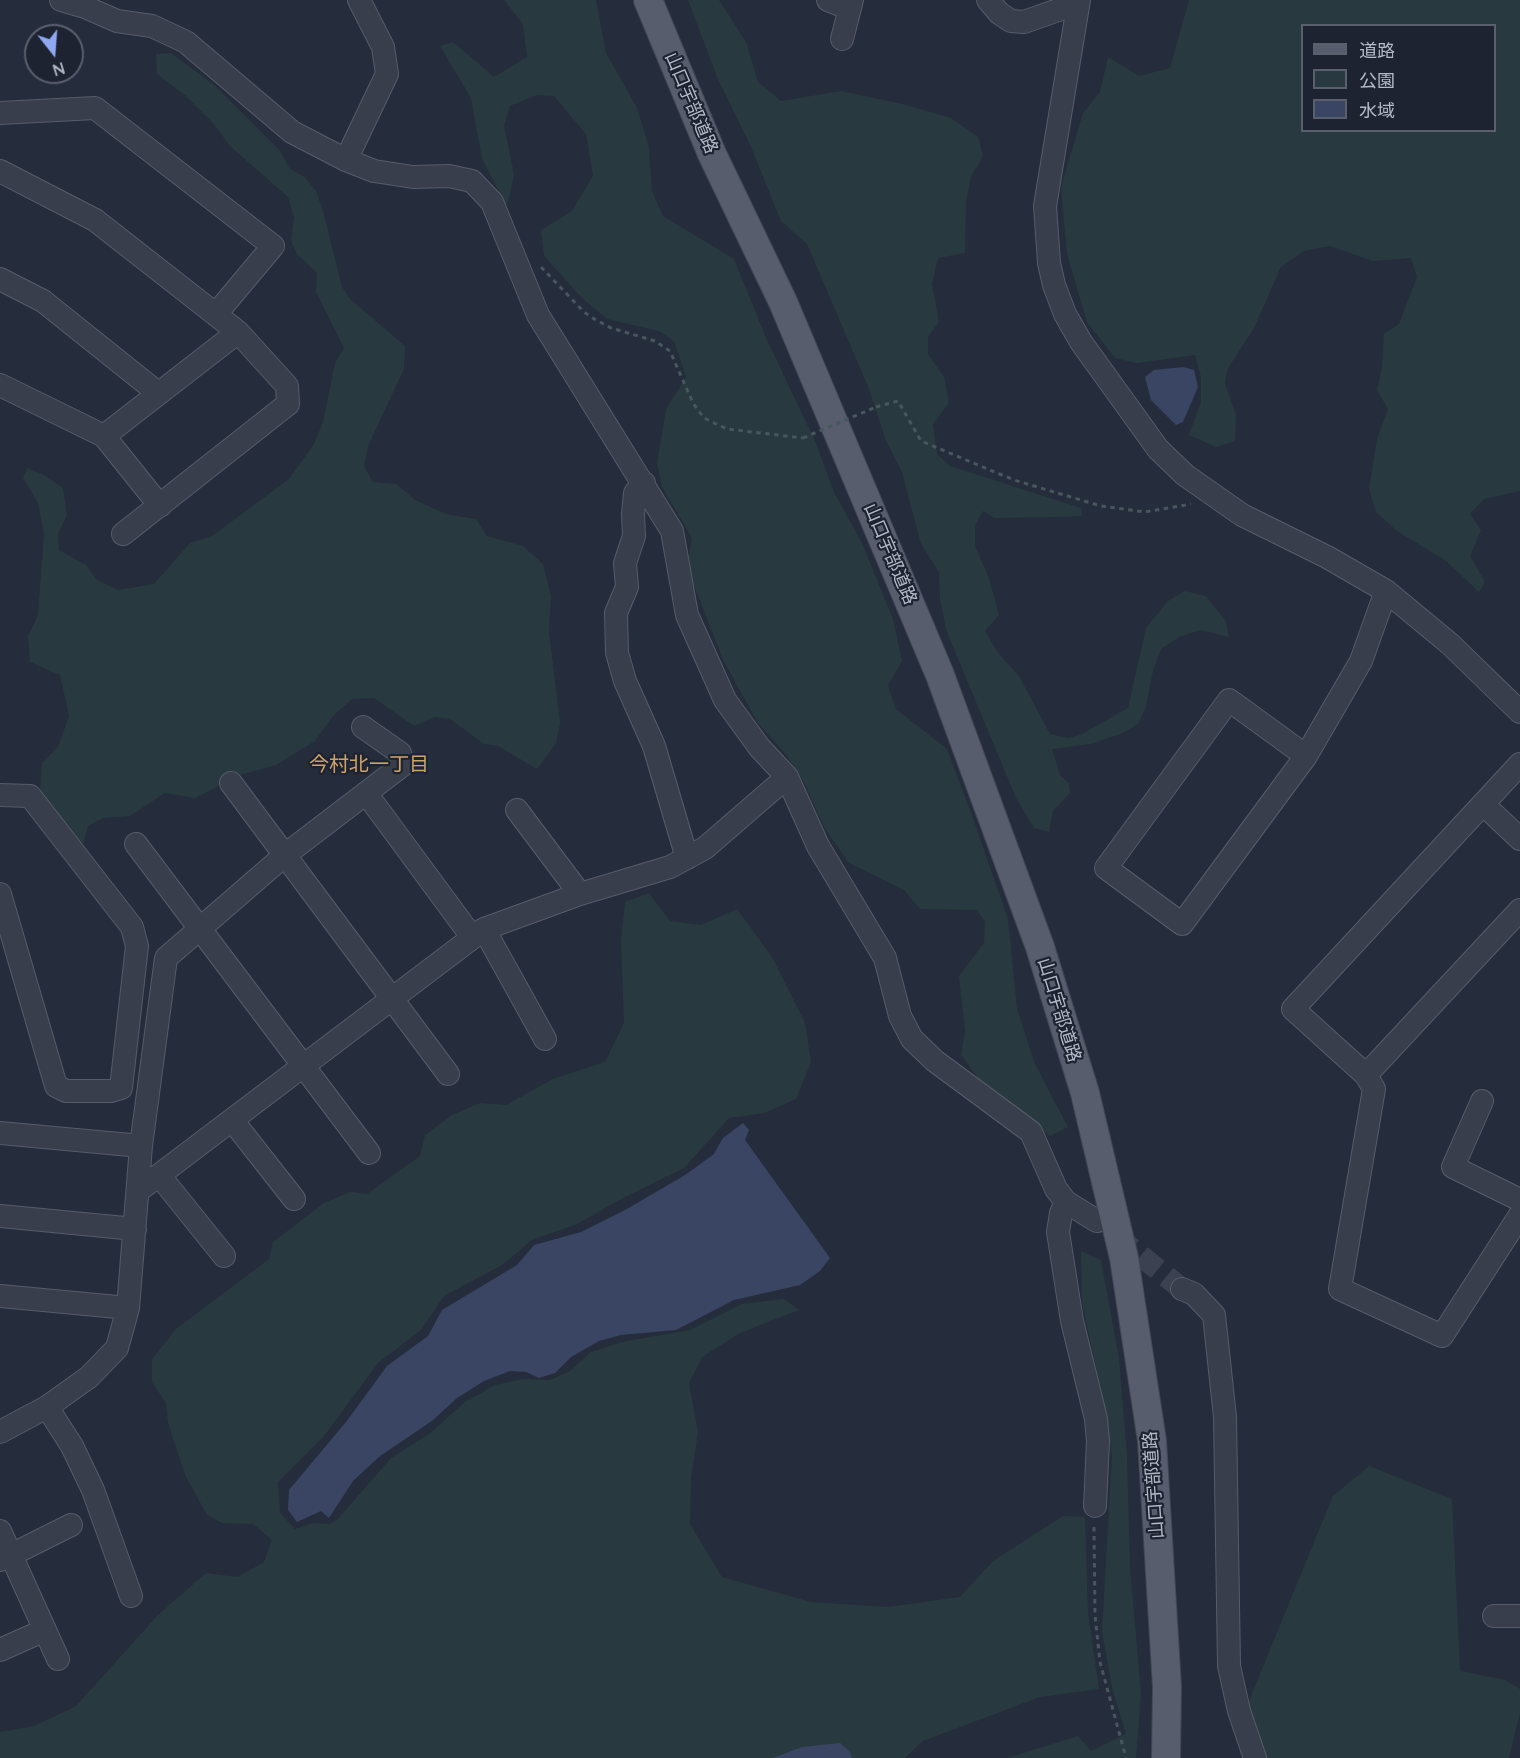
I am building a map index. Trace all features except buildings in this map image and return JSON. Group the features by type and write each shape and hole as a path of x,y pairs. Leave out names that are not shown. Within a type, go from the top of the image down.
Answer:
{"main road":[{"name":"山口宇部道路","path":"648,0 712,154 783,303 940,675 1036,936 1085,1093 1124,1258 1152,1441 1167,1687 1166,1758"},
{"name":"山口宇部道路","path":"663,0 728,150 783,303"}],"street":[{"path":"61,0 85,6 117,21 152,26 186,42 292,132 346,160 374,171 413,177 449,176 472,181 492,202 538,315 672,531 687,615 725,700 759,747 787,777 818,846 885,958 900,1016 912,1039 935,1061 1031,1132 1056,1189 1066,1202 1097,1221"},
{"path":"346,160 387,74 382,47 359,0"},
{"path":"988,0 999,13 1011,21 1024,22 1079,2 1045,206 1048,253 1054,285 1065,314 1081,342 1158,449 1185,475 1242,515 1327,557 1386,591 1450,644 1520,712"},
{"path":"842,39 843,3"},
{"path":"0,113 95,108 273,246 216,314"},
{"path":"0,171 95,220 238,332 287,386 288,404 123,534"},
{"path":"0,279 43,301 158,393"},
{"path":"104,436 238,332"},
{"path":"0,385 38,401 104,436 160,506"},
{"path":"644,483 635,493 634,536 625,564 627,587 616,613 617,653 625,681 654,746 687,858"},
{"path":"1306,756 1229,700 1106,868 1182,924 1306,756 1361,661 1386,591"},
{"path":"0,1432 47,1407 89,1377 117,1348 128,1308 141,1146 166,958 285,855 404,764 400,753 363,727"},
{"path":"1520,764 1293,1010 1366,1076 1374,1089 1340,1289 1442,1336 1520,1215"},
{"path":"138,1191 478,933 580,894 669,867 687,858 705,848 787,777"},
{"path":"231,783 448,1074"},
{"path":"366,793 478,933 545,1038"},
{"path":"0,795 30,796 132,927 137,946 121,1088 111,1091 66,1091 56,1086 0,894"},
{"path":"1484,805 1520,839"},
{"path":"517,810 580,894"},
{"path":"136,844 369,1153"},
{"path":"1366,1076 1520,910"},
{"path":"1482,1101 1453,1167 1520,1200"},
{"path":"232,1120 294,1199"},
{"path":"0,1133 141,1146"},
{"path":"159,1175 224,1256"},
{"path":"1066,1202 1061,1213 1058,1232 1072,1321 1096,1419 1098,1441 1095,1506"},
{"path":"0,1215 135,1229"},
{"path":"1182,1289 1194,1294 1214,1315 1225,1417 1229,1666 1239,1711 1255,1758"},
{"path":"0,1296 128,1308"},
{"path":"47,1407 72,1446 93,1490 131,1596"},
{"path":"5,1557 71,1525"},
{"path":"0,1531 5,1557 45,1630 58,1659"},
{"path":"1494,1616 1520,1616"},
{"path":"0,1650 45,1630"}],"path":[{"path":"518,265 540,267 551,275 584,312 596,320 611,328 655,341 670,351 693,403 704,418 727,429 803,438 898,400 921,441 1014,480 1101,506 1145,512 1186,505 1214,496"},
{"path":"1095,1506 1095,1615 1100,1662 1126,1758"}],"green space":[{"path":"504,0 596,0 606,53 637,108 649,147 652,191 663,216 734,259 767,340 816,443 834,492 862,543 893,619 902,661 888,686 896,709 947,749 974,821 1008,919 1017,1009 1035,1064 1068,1127 1050,1136 979,1079 961,1055 965,1031 959,976 984,943 985,921 976,910 920,909 904,890 849,863 825,829 804,782 787,756 758,723 723,660 687,567 692,538 662,487 657,463 666,409 686,377 674,341 659,331 607,319 583,299 544,256 541,230 572,211 593,176 586,134 554,96 537,95 510,106 504,125 514,174 506,205 482,159 471,98 440,46 453,42 494,77 527,57 523,24"},
{"path":"688,0 719,0 746,42 758,82 781,101 841,91 902,104 951,118 978,137 983,156 971,177 966,202 965,253 938,258 932,284 939,322 928,337 928,354 944,377 949,403 933,424 937,454 950,466 1081,508 1082,516 1055,517 994,518 983,511 975,526 975,546 989,578 999,615 985,631 999,654 1019,676 1050,734 1069,738 1082,734 1128,708 1146,628 1168,601 1185,591 1206,596 1226,621 1229,637 1200,630 1179,637 1161,649 1153,671 1146,707 1138,724 1123,733 1090,744 1052,749 1060,775 1069,783 1070,793 1053,811 1049,832 1034,828 1016,798 946,630 940,598 939,572 921,544 902,472 886,441 869,389 807,244 781,221 751,147 717,77"},
{"path":"1189,0 1520,0 1520,491 1484,499 1470,514 1481,530 1470,556 1485,582 1479,592 1445,560 1398,532 1376,512 1369,489 1377,439 1388,409 1377,390 1382,368 1384,334 1399,324 1417,277 1411,258 1373,261 1330,246 1304,251 1281,267 1254,328 1227,370 1225,384 1236,415 1235,441 1216,447 1189,435 1201,402 1201,377 1195,355 1137,363 1115,358 1087,322 1067,254 1061,187 1083,113 1100,92 1108,57 1139,76 1170,68"},
{"path":"171,53 214,85 280,151 290,169 305,177 316,191 324,214 342,287 350,299 405,346 404,369 368,446 364,466 373,482 396,484 415,500 446,514 476,519 487,536 523,546 543,564 551,596 549,631 560,723 556,743 537,769 498,746 484,744 450,719 435,717 414,726 374,698 352,699 333,716 315,741 276,765 240,775 195,798 165,793 130,816 103,818 88,826 84,842 79,846 40,793 42,763 58,747 69,716 60,675 30,662 28,636 38,615 44,534 38,503 23,478 27,468 44,475 63,488 67,515 58,534 59,550 86,565 97,580 118,590 154,584 190,543 212,536 289,479 314,444 323,422 335,363 344,348 316,292 317,273 297,254 291,241 294,217 288,197 230,146 213,123 186,96 157,74 156,54"},
{"path":"649,893 670,921 701,925 737,909 772,957 805,1023 811,1062 796,1099 765,1113 729,1118 684,1168 577,1224 532,1240 502,1265 444,1296 421,1330 378,1363 324,1436 278,1482 280,1513 295,1529 313,1523 329,1524 337,1520 391,1458 429,1434 465,1402 495,1385 523,1379 550,1380 570,1371 591,1352 622,1342 690,1330 742,1304 784,1299 799,1310 740,1333 702,1357 689,1383 698,1432 691,1478 690,1524 722,1577 811,1602 888,1607 960,1597 993,1561 1063,1516 1085,1517 1088,1614 1099,1689 1040,1697 923,1741 905,1758 0,1758 0,1732 34,1726 76,1706 158,1615 206,1573 238,1577 264,1562 272,1540 253,1524 222,1523 207,1515 185,1475 168,1423 166,1403 152,1382 152,1359 176,1329 269,1259 273,1242 324,1203 350,1192 367,1194 420,1156 425,1135 452,1115 480,1103 506,1105 553,1079 605,1062 624,1023 621,941 625,902"},
{"path":"1081,1251 1101,1260 1119,1358 1127,1455 1130,1567 1141,1694 1136,1758 1007,1758 1078,1736 1091,1751 1126,1734 1112,1688 1102,1632 1112,1455 1082,1301"},
{"path":"1369,1466 1452,1499 1460,1671 1505,1680 1520,1689 1520,1713 1509,1758 1266,1758 1246,1708 1333,1496"}],"water":[{"path":"1183,367 1194,370 1198,387 1183,422 1176,425 1151,400 1145,377 1154,370"},
{"path":"743,1123 749,1130 745,1140 830,1258 820,1271 800,1285 734,1300 676,1330 621,1335 599,1341 571,1357 555,1373 539,1378 526,1372 510,1371 484,1381 457,1398 432,1421 380,1456 353,1481 329,1518 321,1511 297,1522 288,1510 289,1490 346,1422 387,1366 428,1336 442,1310 517,1265 534,1245 581,1232 627,1209 685,1175 714,1154 723,1138"},
{"path":"840,1743 850,1752 852,1758 773,1758 802,1747"}],"tunnel":[{"path":"1115,1235 1182,1289"}],"district":[{"name":"今村北一丁目","path":"369,765"}]}
